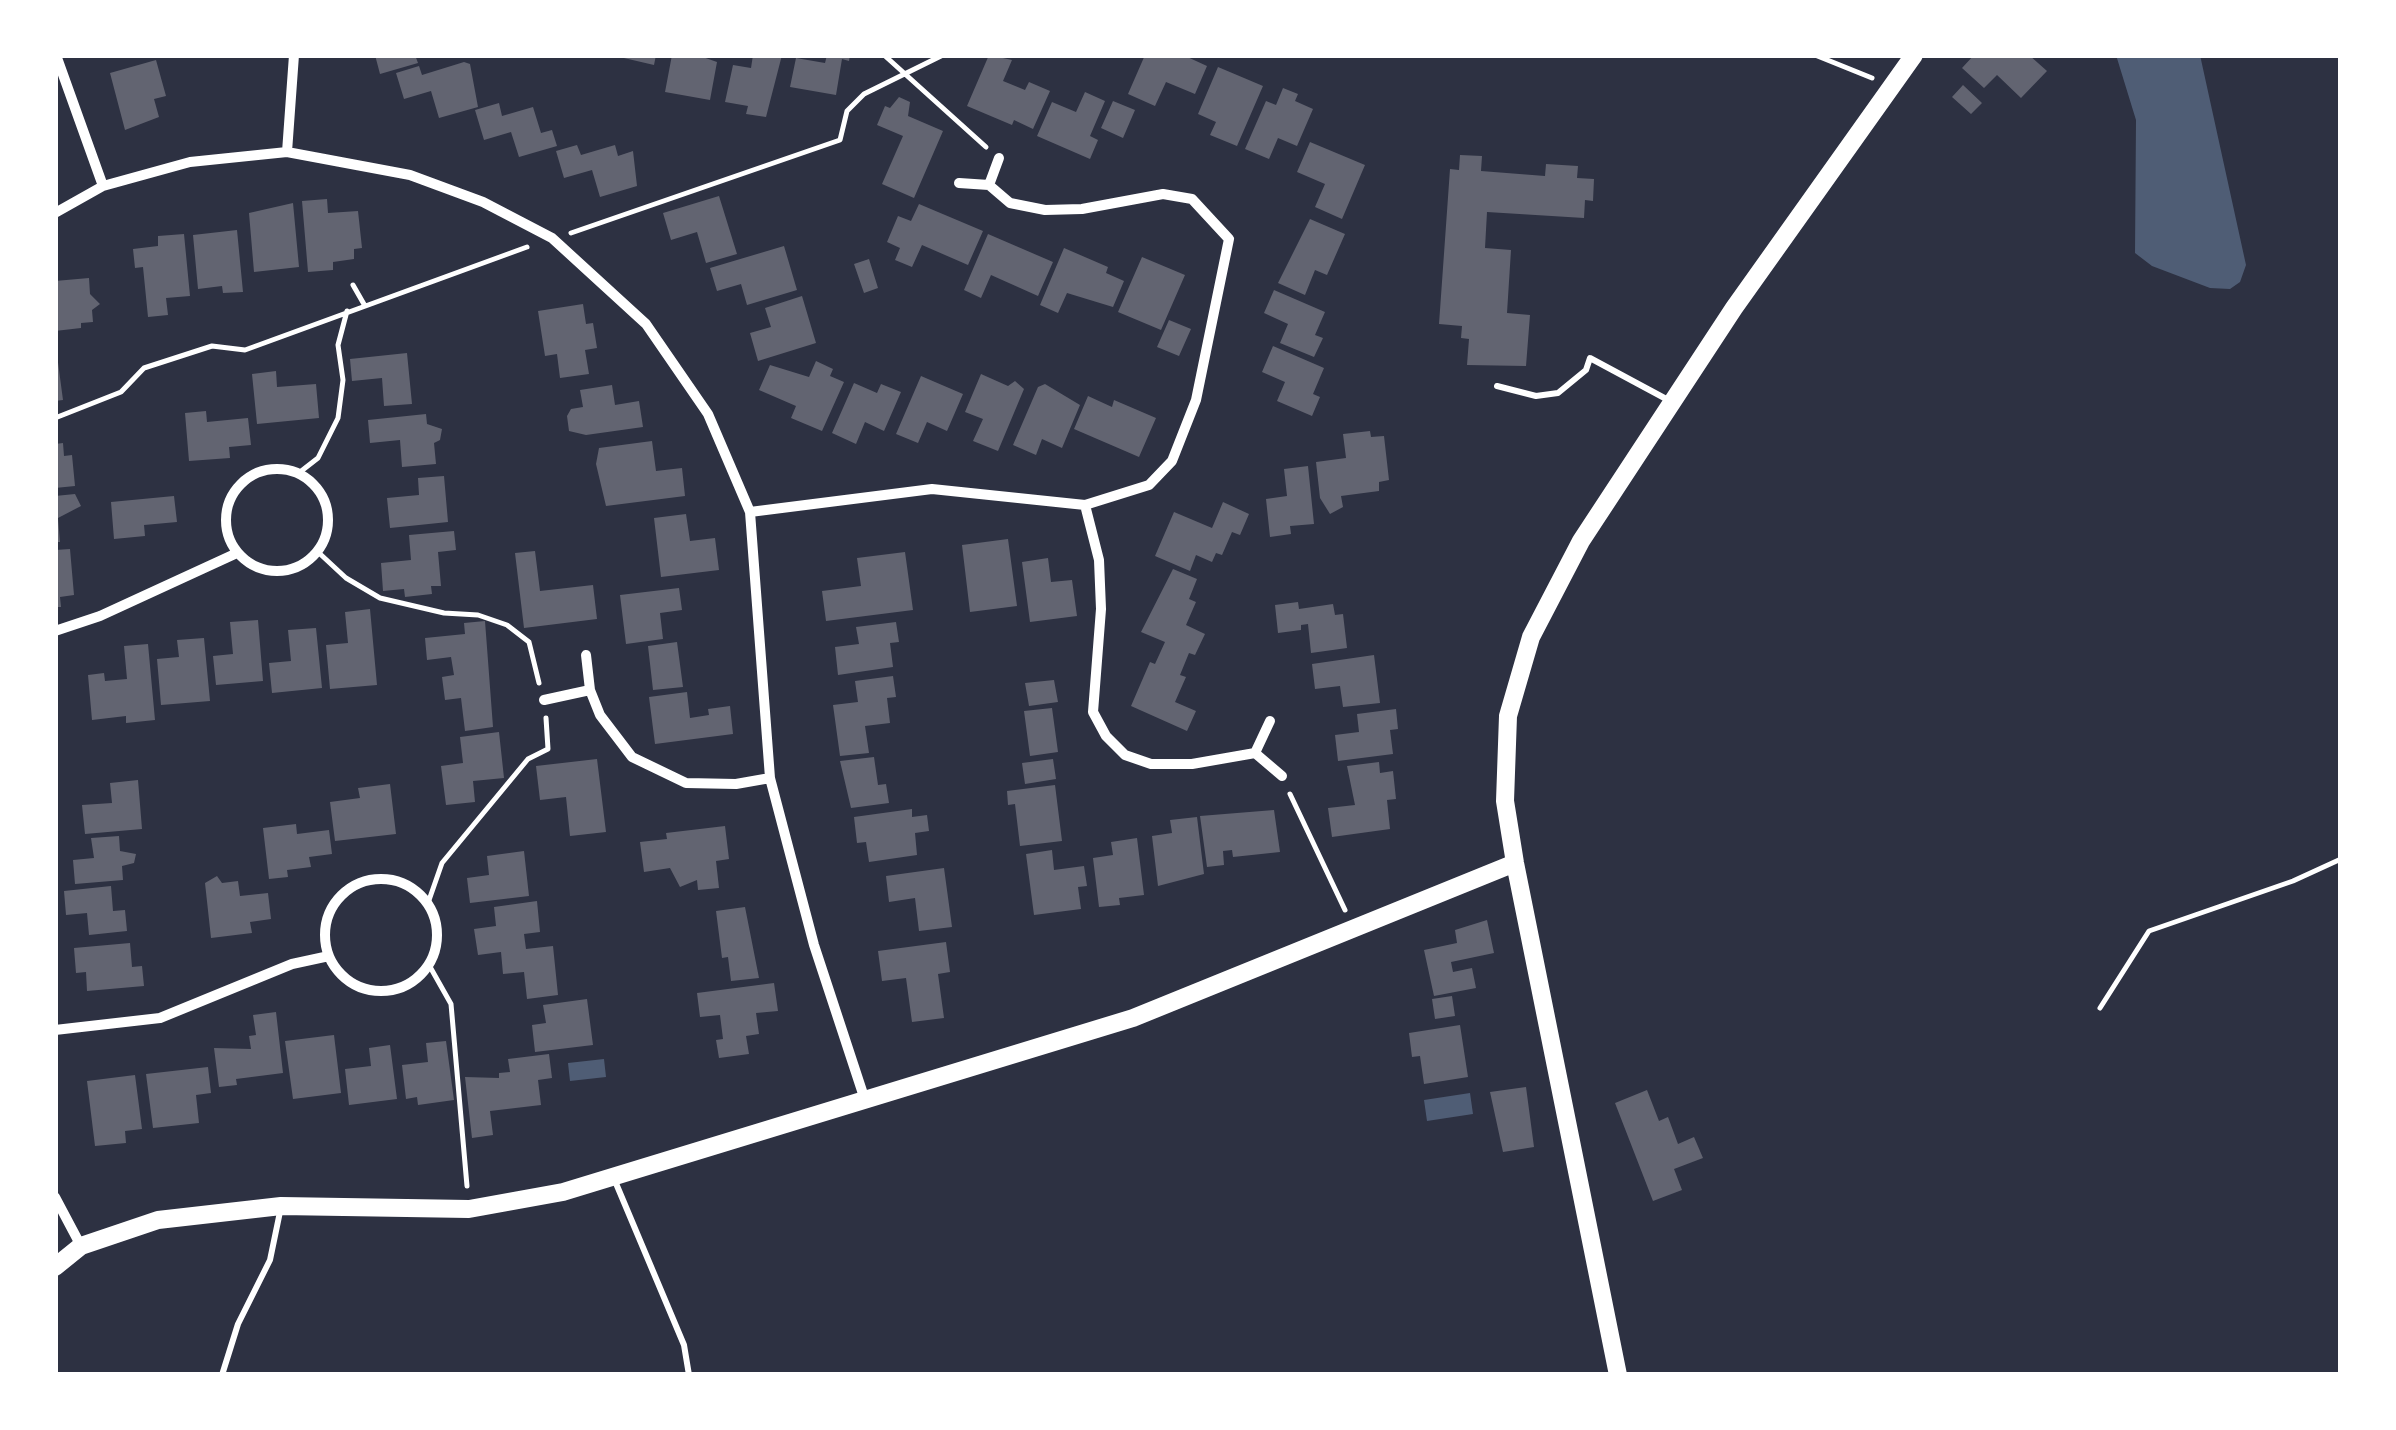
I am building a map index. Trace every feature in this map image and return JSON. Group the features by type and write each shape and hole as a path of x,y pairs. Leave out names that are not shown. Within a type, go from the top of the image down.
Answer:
{"street":[{"path":"56,55 103,186"},
{"path":"287,152 294,55"},
{"path":"1618,1375 1514,863 1505,801 1508,716 1531,638 1581,541 1671,402 1888,86 1914,55"},
{"path":"55,213 103,186 190,162 287,152 410,175 483,202 552,238 646,324 708,414 750,512 770,778 814,945 864,1100"},
{"path":"989,185 999,158"},
{"path":"750,512 932,490 1085,505 1149,485 1172,461 1196,400 1229,240 1192,199 1163,194 1082,209 1045,210 1010,204 989,185 958,183"},
{"path":"264,469 300,472 324,497 329,518 318,552 288,570 264,570 236,553 226,533 227,503 246,477 264,469"},
{"path":"1085,505 1099,560 1101,609 1093,712 1106,736 1124,756 1151,764 1192,764 1255,754 1282,776"},
{"path":"55,631 100,616 236,553"},
{"path":"586,655 590,690 616,740 632,757 686,784 736,784 770,778"},
{"path":"544,700 590,690"},
{"path":"1255,754 1270,721"},
{"path":"55,1268 82,1246 158,1220 281,1206 469,1209 563,1192 1134,1018 1514,863"},
{"path":"389,879 412,888 428,902 437,923 436,949 430,965 416,980 397,990 373,991 344,978 329,956 326,922 339,897 362,882 389,879"},
{"path":"55,1030 160,1018 292,964 329,956"},
{"path":"55,1197 82,1246"}],"lane":[{"path":"1497,386 1536,396 1558,394 1586,370 1590,358 1671,402"},
{"path":"613,1177 684,1345 689,1375"},
{"path":"222,1375 238,1324 270,1260 281,1206"}],"path":[{"path":"884,55 999,158"},
{"path":"55,418 121,392 144,368 212,346 245,350 552,238 840,140 847,111 855,102 943,55"},
{"path":"1815,55 1872,78"},
{"path":"353,285 365,306"},
{"path":"300,472 318,458 338,418 343,380 338,345 347,312"},
{"path":"318,552 346,578 380,598 444,613 478,614 507,625 529,642 544,700 548,749 528,758 442,863 428,902"},
{"path":"1282,776 1352,927"},
{"path":"2100,1008 2149,930 2293,881 2341,859"},
{"path":"430,965 451,1004 469,1209"}],"water":[{"path":"2116,55 2200,55 2246,265 2240,282 2230,289 2210,288 2152,266 2135,253 2136,120"},
{"path":"604,1059 606,1077 570,1081 568,1063"},
{"path":"1470,1093 1473,1114 1427,1121 1424,1100"}],"building":[{"path":"375,55 415,55 418,63 380,74"},
{"path":"611,55 656,55 654,65"},
{"path":"672,55 697,55 717,62 710,100 665,92"},
{"path":"753,55 782,55 766,117 746,114 748,106 725,102 733,65 751,68"},
{"path":"827,55 850,55 849,61 842,59 836,95 790,87 796,58 825,63"},
{"path":"989,55 1012,60 1003,81 1025,90 1029,82 1050,91 1033,129 1014,120 1012,125 967,106"},
{"path":"1145,55 1183,55 1207,66 1195,94 1166,82 1155,106 1128,94"},
{"path":"1974,55 2029,55 2047,71 2021,98 1997,75 1984,88 1962,68"},
{"path":"156,60 166,96 154,99 159,117 125,130 110,73"},
{"path":"464,62 470,64 478,107 439,118 431,91 404,99 396,73 419,66 422,75"},
{"path":"1218,67 1263,86 1237,146 1210,135 1216,122 1198,114"},
{"path":"1963,85 1982,103 1971,114 1952,97"},
{"path":"1283,88 1298,94 1295,101 1313,109 1297,146 1278,138 1269,159 1245,149 1266,101 1276,105"},
{"path":"1085,92 1105,101 1090,136 1098,140 1090,159 1037,136 1052,102 1076,112"},
{"path":"899,97 910,102 908,116 943,131 914,198 882,184 903,136 877,125 885,106 890,108"},
{"path":"1113,101 1135,110 1123,138 1101,128"},
{"path":"499,103 502,116 533,107 541,133 552,130 557,146 519,157 511,132 484,140 475,110"},
{"path":"1310,142 1365,165 1342,219 1315,207 1325,184 1297,172"},
{"path":"577,145 581,155 615,145 618,156 633,151 637,186 600,197 592,170 564,178 556,151"},
{"path":"1460,155 1482,156 1481,171 1545,176 1546,164 1578,166 1577,178 1594,179 1593,201 1585,200 1584,218 1487,212 1485,248 1511,250 1507,313 1530,315 1526,366 1467,365 1469,339 1461,338 1462,326 1439,324 1450,169 1459,170"},
{"path":"719,196 737,254 706,263 697,232 671,240 663,213"},
{"path":"327,199 328,213 358,211 362,248 354,249 354,259 333,262 333,270 308,272 302,201"},
{"path":"293,203 299,267 254,272 249,213"},
{"path":"919,204 983,231 968,265 922,245 912,267 895,260 900,248 887,242 898,216 911,221"},
{"path":"1310,219 1345,234 1327,275 1315,270 1305,295 1278,283"},
{"path":"237,230 243,292 223,293 222,286 198,289 193,235"},
{"path":"184,234 190,296 166,298 168,315 148,317 143,267 135,268 133,249 158,246 158,236"},
{"path":"988,234 1053,262 1038,296 991,275 981,298 964,290"},
{"path":"784,246 797,290 747,305 741,284 717,291 710,268"},
{"path":"1064,248 1108,267 1106,273 1124,281 1113,307 1067,293 1058,313 1040,305"},
{"path":"1142,257 1185,275 1161,330 1118,312"},
{"path":"869,259 878,288 864,293 854,264"},
{"path":"89,278 90,294 100,304 92,310 93,322 81,323 81,328 55,331 55,281"},
{"path":"1274,290 1325,312 1315,335 1323,338 1314,357 1280,343 1288,324 1264,313"},
{"path":"802,296 816,343 758,361 750,333 771,327 765,308"},
{"path":"583,304 586,324 593,323 597,348 585,350 589,374 560,378 557,354 545,356 538,311"},
{"path":"1169,320 1191,329 1179,356 1157,347"},
{"path":"55,340 63,400 55,401"},
{"path":"1273,346 1324,368 1313,394 1320,397 1312,416 1277,401 1285,382 1262,372"},
{"path":"407,353 412,404 384,406 382,378 352,381 350,359"},
{"path":"816,361 833,369 830,376 844,382 822,431 791,418 796,406 759,390 770,365 809,377"},
{"path":"276,371 277,387 316,384 319,418 257,424 252,374"},
{"path":"981,374 1008,386 1015,381 1024,389 998,451 973,441 983,419 965,412"},
{"path":"921,376 963,394 947,431 927,422 918,443 896,434"},
{"path":"854,383 877,393 881,384 901,392 884,431 865,422 856,444 832,433"},
{"path":"1045,384 1080,405 1062,448 1042,439 1036,455 1013,445 1038,387"},
{"path":"612,385 615,405 639,401 643,427 586,435 569,431 567,416 571,409 583,407 580,390"},
{"path":"1088,396 1112,407 1114,400 1156,418 1139,457 1074,429"},
{"path":"206,411 207,422 248,418 251,445 229,447 230,458 189,461 185,413"},
{"path":"426,414 427,424 442,429 440,440 434,443 436,464 402,467 400,440 370,443 368,420"},
{"path":"1370,431 1371,437 1384,436 1389,480 1379,482 1379,491 1341,496 1343,507 1330,514 1320,498 1316,462 1346,458 1343,434"},
{"path":"652,441 656,471 682,468 685,496 606,506 596,464 599,448"},
{"path":"63,443 64,456 72,455 75,486 55,488 55,444"},
{"path":"1308,466 1314,524 1290,526 1291,534 1270,537 1266,499 1287,496 1284,469"},
{"path":"444,476 448,522 390,528 387,498 419,495 418,478"},
{"path":"75,494 81,506 58,518 60,542 55,542 55,496"},
{"path":"174,496 177,522 144,525 145,536 114,539 111,502"},
{"path":"1223,502 1249,514 1240,535 1232,532 1222,555 1216,553 1212,562 1196,555 1190,571 1155,556 1174,512 1212,528"},
{"path":"686,514 690,541 715,538 719,570 661,577 654,518"},
{"path":"454,531 456,550 438,552 441,586 431,586 432,594 405,597 404,589 383,591 381,563 411,560 409,535"},
{"path":"1008,539 1017,606 970,612 962,545"},
{"path":"70,549 74,595 60,597 61,607 55,607 55,550"},
{"path":"535,551 540,591 593,585 597,619 524,628 515,553"},
{"path":"905,552 913,610 826,621 822,591 861,586 857,558"},
{"path":"1048,558 1051,582 1072,580 1077,616 1030,622 1022,562"},
{"path":"1173,569 1197,579 1189,599 1196,602 1186,625 1205,634 1195,655 1189,653 1180,675 1186,677 1175,702 1196,711 1187,731 1131,706 1150,662 1155,664 1165,642 1141,632"},
{"path":"679,588 682,610 660,613 663,639 626,644 620,595"},
{"path":"1298,602 1299,609 1333,604 1335,615 1343,614 1347,648 1311,653 1308,624 1301,625 1301,630 1278,633 1275,605"},
{"path":"370,609 377,685 330,689 326,645 348,643 345,612"},
{"path":"258,620 263,681 216,685 213,656 233,654 230,622"},
{"path":"485,621 493,727 465,731 461,698 445,700 442,677 454,675 451,657 427,660 425,638 465,634 464,623"},
{"path":"896,622 899,642 890,643 893,667 838,675 835,647 859,644 856,627"},
{"path":"316,628 322,688 272,693 269,663 291,661 288,630"},
{"path":"204,638 210,701 161,705 157,659 179,657 177,640"},
{"path":"677,642 683,687 653,690 648,646"},
{"path":"148,644 155,720 126,723 126,716 92,720 88,675 104,673 105,681 127,679 124,646"},
{"path":"1374,655 1380,703 1343,707 1340,686 1315,689 1312,664"},
{"path":"893,676 896,697 887,698 890,723 865,726 869,753 840,756 833,705 858,702 855,681"},
{"path":"1054,680 1058,702 1029,706 1025,683"},
{"path":"687,692 690,718 709,715 708,709 730,706 733,734 655,744 649,697"},
{"path":"1052,708 1058,752 1030,756 1024,711"},
{"path":"1396,709 1398,729 1390,730 1393,754 1338,761 1335,735 1359,732 1357,714"},
{"path":"499,732 504,778 473,781 475,802 446,805 441,766 463,763 460,737"},
{"path":"874,757 878,785 886,784 889,803 851,808 840,761"},
{"path":"597,759 606,832 570,836 566,797 540,800 536,766"},
{"path":"1053,759 1056,779 1025,784 1022,763"},
{"path":"1379,762 1380,773 1393,771 1396,799 1387,800 1390,829 1332,837 1328,808 1355,805 1347,766"},
{"path":"138,780 142,829 85,834 82,805 112,803 110,783"},
{"path":"390,784 396,834 335,841 330,802 360,798 358,788"},
{"path":"1055,785 1062,841 1020,846 1015,804 1008,805 1007,791"},
{"path":"912,809 912,817 927,815 929,831 915,833 917,855 869,862 866,842 857,843 854,817"},
{"path":"1274,810 1280,852 1233,857 1232,850 1223,851 1224,865 1207,867 1200,816"},
{"path":"1197,817 1204,874 1158,886 1152,836 1172,833 1170,820"},
{"path":"296,824 297,834 329,830 332,854 309,857 311,867 287,870 288,877 269,879 263,828"},
{"path":"725,826 729,859 716,861 719,888 698,890 697,880 680,887 670,868 644,872 640,842 667,839 666,833"},
{"path":"119,836 120,851 136,854 134,863 122,866 123,880 75,884 73,860 94,858 91,838"},
{"path":"1137,838 1144,895 1119,898 1120,905 1099,907 1093,858 1113,855 1111,842"},
{"path":"1052,850 1054,870 1084,866 1087,886 1078,887 1081,909 1034,915 1026,854"},
{"path":"524,851 529,896 470,903 467,878 489,875 487,856"},
{"path":"944,868 952,927 919,931 915,898 889,902 886,876"},
{"path":"217,876 222,883 238,881 240,896 268,893 271,919 250,922 252,933 211,938 205,883"},
{"path":"111,886 113,911 125,910 127,931 89,935 87,913 66,915 64,891"},
{"path":"537,901 540,932 524,934 526,949 553,946 558,995 527,999 524,972 503,974 501,952 478,955 474,929 496,926 494,907"},
{"path":"745,907 759,978 731,981 728,957 722,958 716,911"},
{"path":"1487,920 1494,953 1451,962 1453,972 1472,968 1476,988 1434,996 1424,950 1457,943 1455,930"},
{"path":"946,942 950,972 938,974 944,1018 912,1022 906,978 882,981 878,951"},
{"path":"130,943 132,967 142,966 144,986 87,991 86,972 76,973 74,948"},
{"path":"774,983 778,1011 756,1013 759,1034 746,1036 749,1054 719,1058 716,1040 723,1039 720,1015 700,1017 697,993"},
{"path":"1452,996 1455,1016 1435,1019 1432,999"},
{"path":"587,999 593,1045 535,1052 532,1025 546,1023 543,1005"},
{"path":"276,1012 283,1073 236,1079 237,1085 219,1087 214,1048 251,1049 249,1036 256,1035 253,1015"},
{"path":"1460,1025 1468,1077 1424,1084 1420,1056 1412,1057 1409,1033"},
{"path":"334,1035 341,1093 293,1099 285,1041"},
{"path":"446,1041 454,1100 418,1105 417,1097 406,1099 402,1065 428,1062 426,1043"},
{"path":"390,1045 397,1099 349,1105 345,1069 371,1066 369,1048"},
{"path":"549,1054 552,1078 538,1080 541,1105 490,1111 493,1135 472,1138 465,1077 499,1078 499,1073 510,1072 508,1059"},
{"path":"208,1067 211,1093 196,1095 199,1123 153,1128 146,1074"},
{"path":"135,1075 142,1129 125,1131 126,1143 95,1146 87,1081"},
{"path":"1526,1087 1534,1147 1503,1152 1490,1092"},
{"path":"1647,1090 1659,1121 1668,1117 1678,1144 1694,1137 1703,1158 1674,1169 1682,1190 1653,1201 1615,1103"}]}
